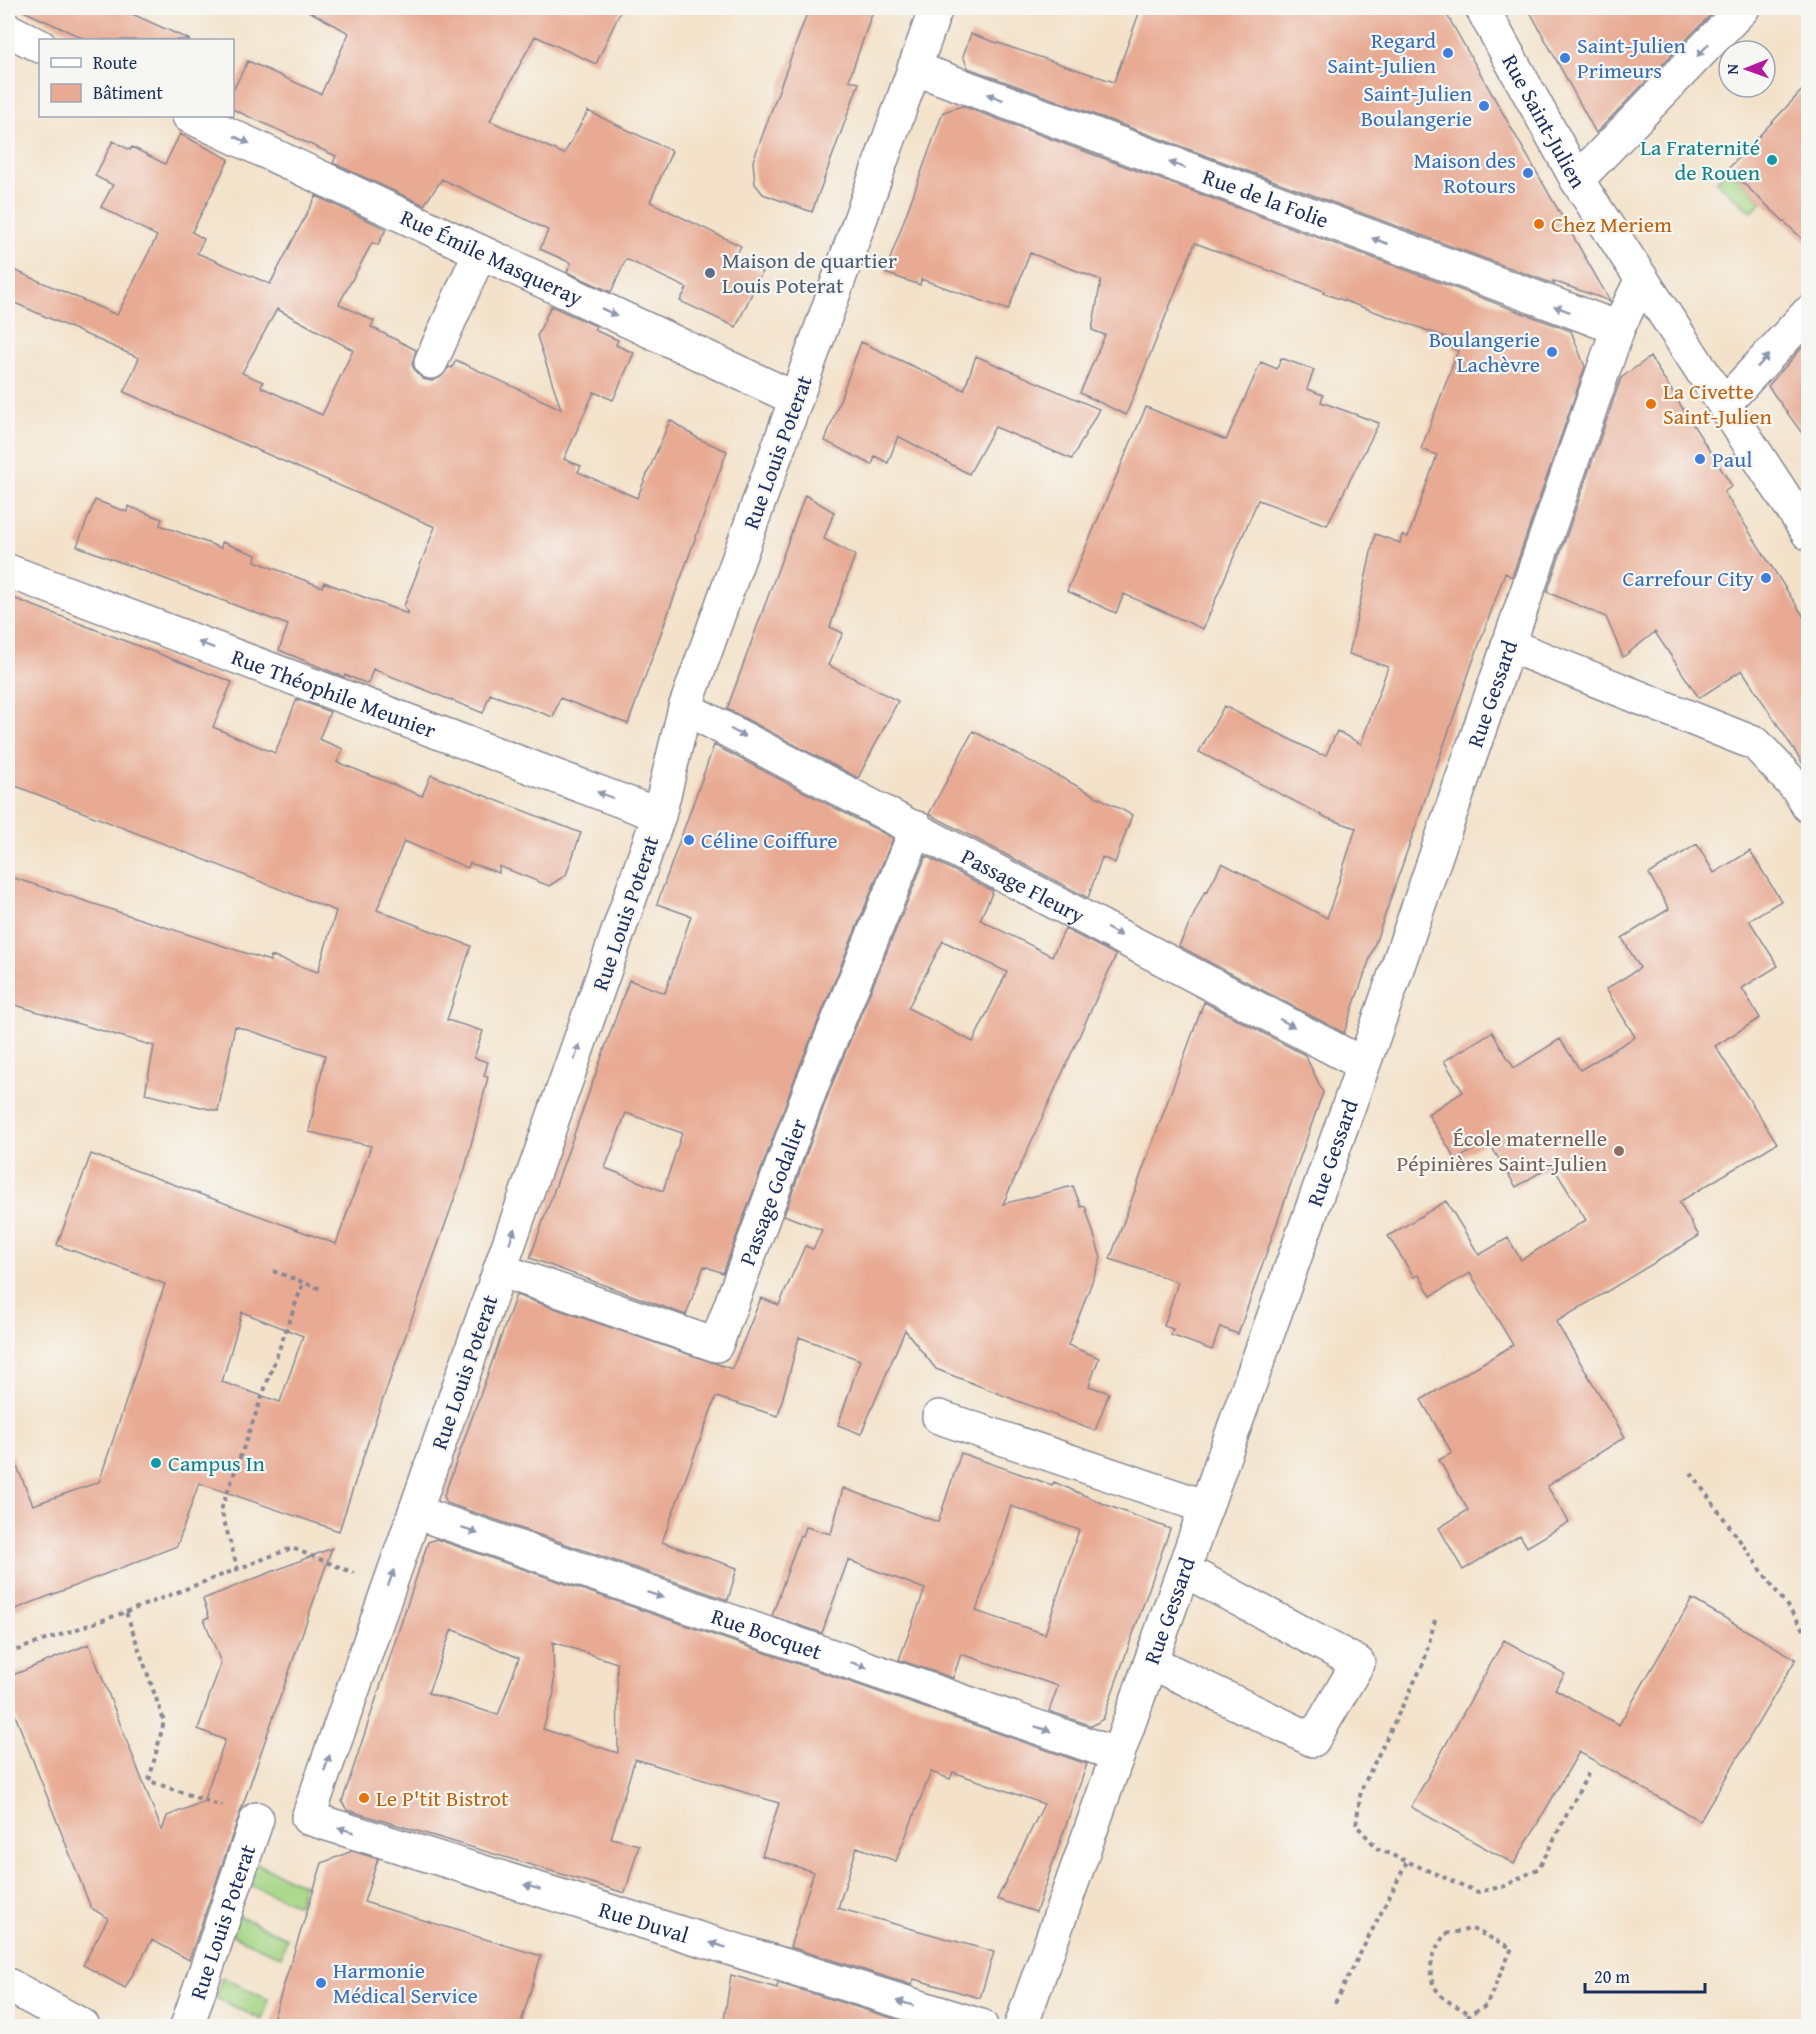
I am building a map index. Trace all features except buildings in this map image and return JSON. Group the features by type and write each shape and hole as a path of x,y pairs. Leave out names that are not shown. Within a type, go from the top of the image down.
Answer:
{"street":[{"name":"Rue Louis Poterat","path":"308,1818 660,816 685,708 936,8"},
{"name":"Rue Saint-Julien","path":"1482,8 1577,180 1809,533"},
{"path":"1577,180 1743,8"},
{"path":"8,30 39,46"},
{"name":"Rue de la Folie","path":"914,68 1618,328"},
{"name":"Rue Émile Masqueray","path":"191,117 796,399"},
{"path":"431,362 480,252"},
{"name":"Rue Gessard","path":"1021,2026 1363,1064 1618,328 1642,279"},
{"path":"1724,404 1809,313"},
{"name":"Rue Théophile Meunier","path":"8,571 660,816"},
{"path":"1508,645 1756,744 1798,789 1809,806"},
{"name":"Passage Fleury","path":"685,708 1363,1064"},
{"name":"Passage Godalier","path":"500,1270 716,1345 812,1085 917,828"},
{"path":"939,1418 1206,1507"},
{"name":"Rue Bocquet","path":"415,1512 1118,1755"},
{"path":"1151,1662 1313,1740 1358,1663 1184,1570"},
{"name":"Rue Duval","path":"308,1818 981,2026"},
{"name":"Rue Louis Poterat","path":"188,2026 257,1819"},
{"path":"8,1984 83,2026"}],"path":[{"path":"273,1271 321,1289"},
{"path":"238,1570 221,1510 303,1283"},
{"path":"1691,1473 1809,1635"},
{"path":"8,1653 126,1612 292,1548 388,1587"},
{"path":"126,1612 164,1721 149,1781 257,1819"},
{"path":"1435,1620 1424,1662 1360,1790 1356,1825 1378,1849 1478,1892 1505,1886 1539,1868 1590,1770"},
{"path":"1335,2003 1407,1862"},
{"path":"1463,2026 1470,2014 1486,2006 1512,1948 1472,1929 1445,1934 1431,1956 1432,1973 1438,1992 1470,2014"}],"green space":[{"path":"1728,169 1762,201 1751,212 1716,182"},
{"path":"255,1863 304,1885 298,1905 248,1884"},
{"path":"237,1915 287,1938 281,1957 232,1935"},
{"path":"222,1977 269,2000 262,2020 216,1998"}],"place":[{"name":"Regard Saint-Julien","path":"1448,53"},
{"name":"Saint-Julien Primeurs","path":"1565,58"},
{"name":"Saint-Julien Boulangerie","path":"1484,106"},
{"name":"La Fraternité de Rouen","path":"1772,160"},
{"name":"Maison des Rotours","path":"1528,173"},
{"name":"Chez Meriem","path":"1539,224"},
{"name":"Maison de quartier Louis Poterat","path":"710,273"},
{"name":"Boulangerie Lachèvre","path":"1552,352"},
{"name":"La Civette Saint-Julien","path":"1651,404"},
{"name":"Paul","path":"1700,459"},
{"name":"Carrefour City","path":"1766,578"},
{"name":"Céline Coiffure","path":"689,840"},
{"name":"École maternelle Pépinières Saint-Julien","path":"1619,1151"},
{"name":"Campus In","path":"156,1463"},
{"name":"Le P'tit Bistrot","path":"364,1798"},
{"name":"Harmonie Médical Service","path":"321,1983"}]}
